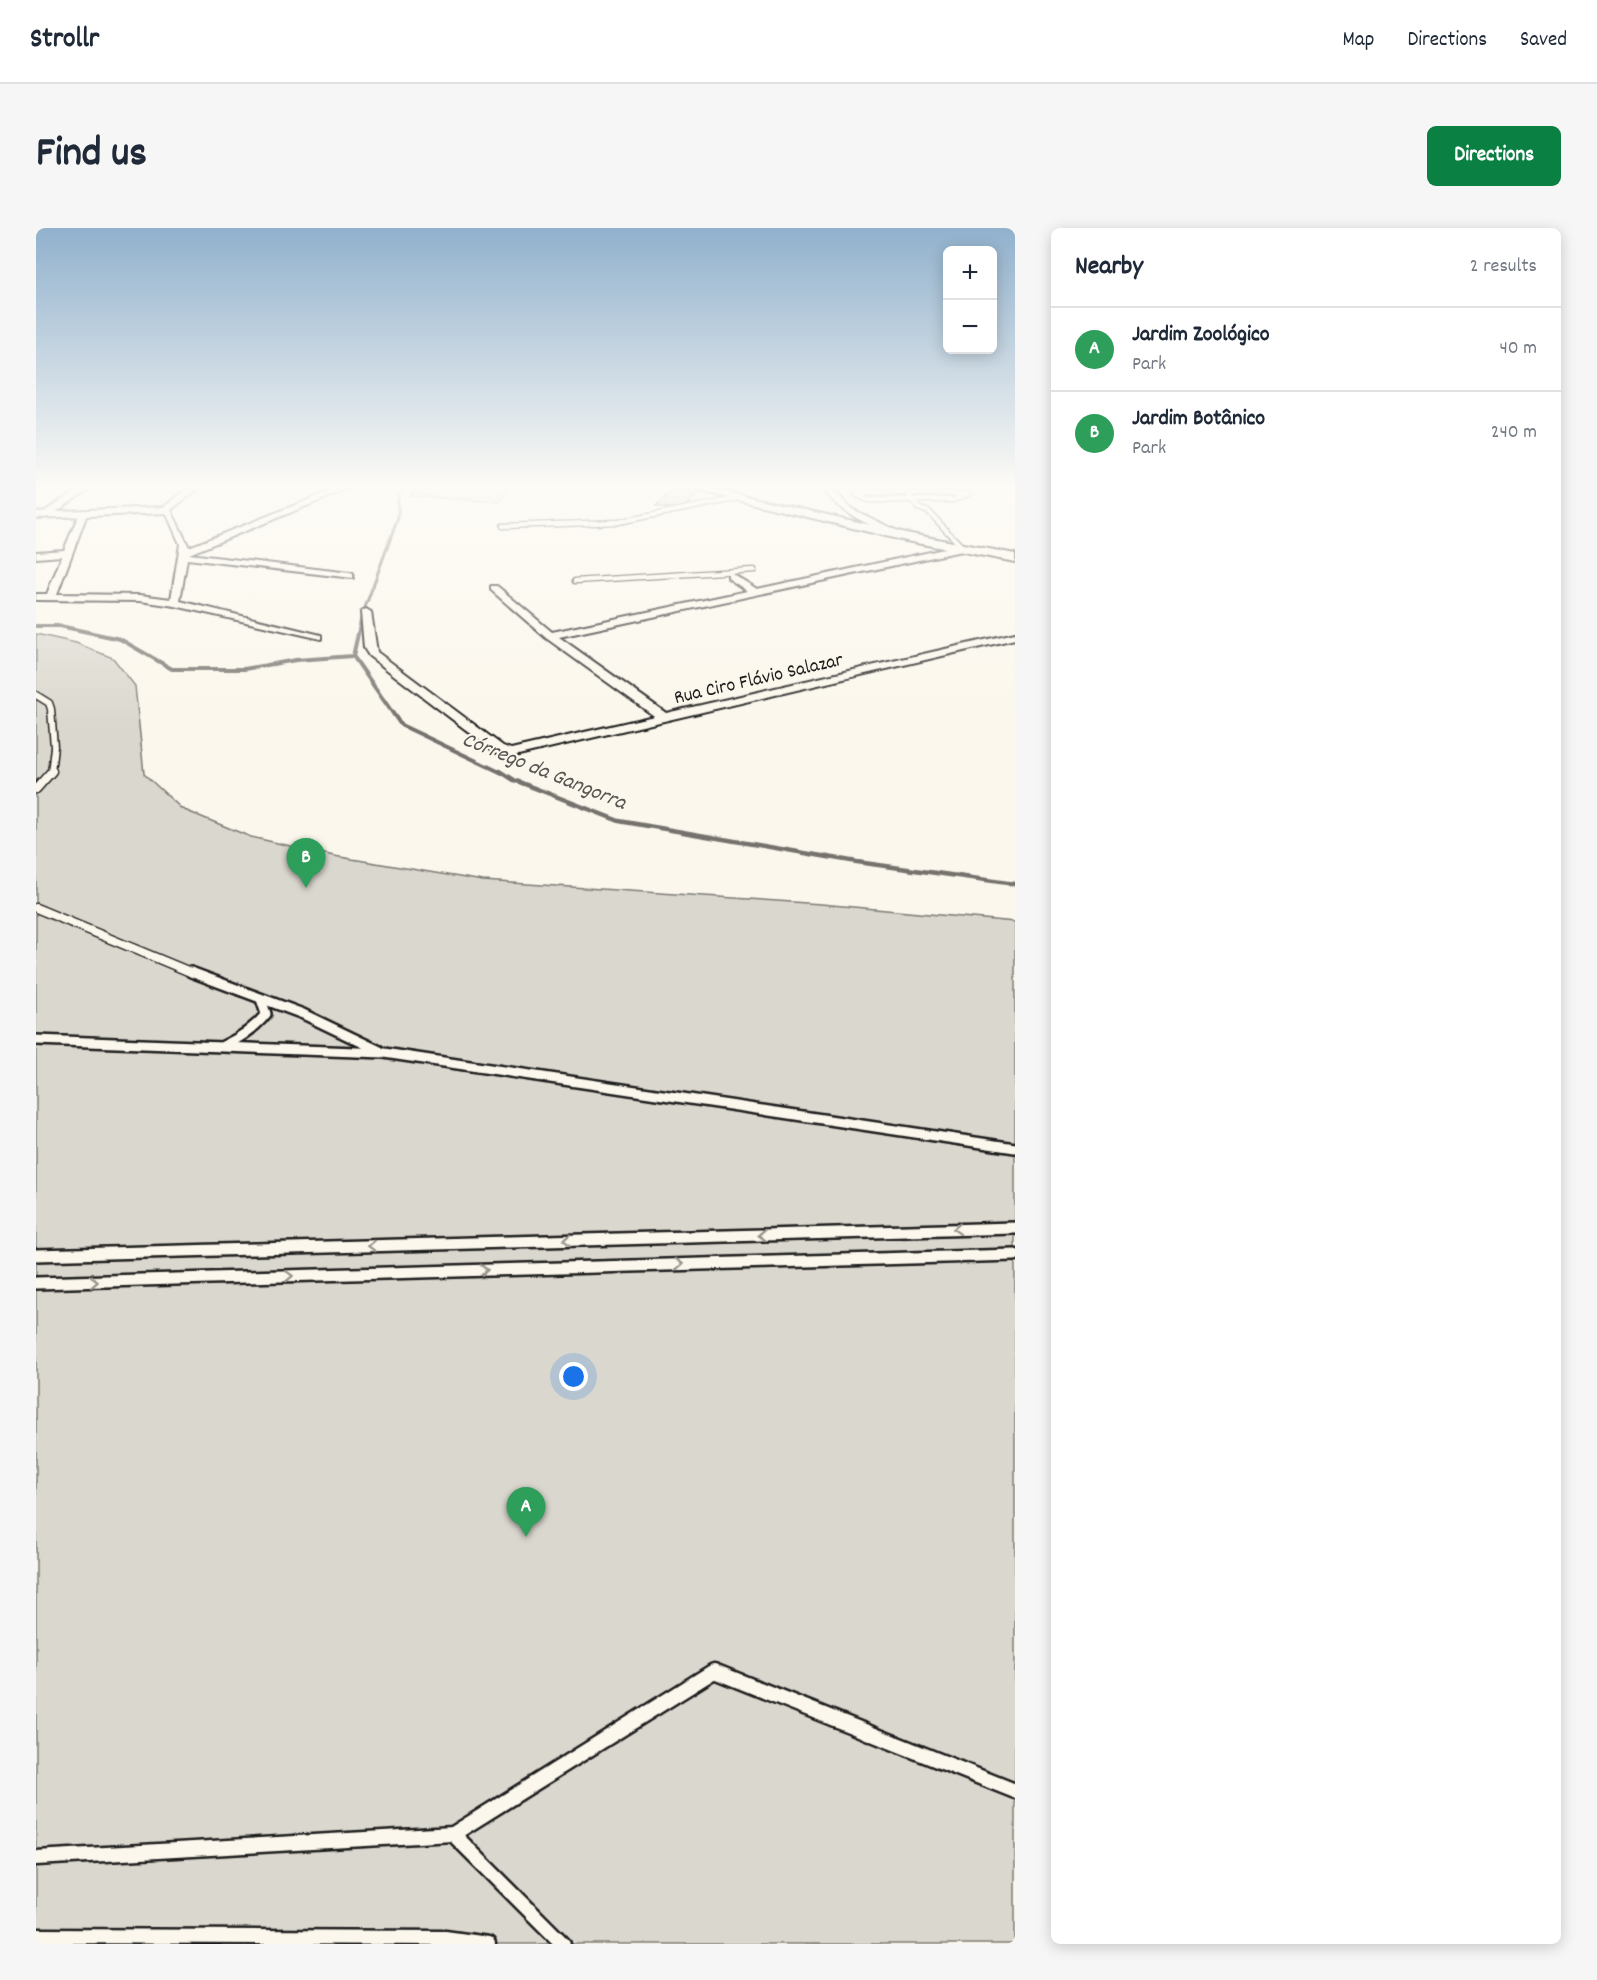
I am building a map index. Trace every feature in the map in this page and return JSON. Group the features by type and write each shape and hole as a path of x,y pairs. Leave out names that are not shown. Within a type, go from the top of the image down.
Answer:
{"street":[{"path":"51,597 62,565"},
{"path":"174,603 180,565"},
{"path":"263,565 350,576"},
{"path":"550,636 885,565"},
{"path":"728,574 755,592"},
{"path":"494,588 550,636 666,719"},
{"path":"36,597 140,598 174,603 317,637"},
{"name":"Rua Ciro Flávio Salazar","path":"366,612 369,648 373,654 499,749 510,753 666,719 1015,636"}],"lane":[{"path":"574,581 728,574 754,570"},
{"path":"36,695 49,703 53,718 53,770 36,789"},
{"path":"36,908 144,955 303,1014 384,1053"},
{"path":"221,1047 243,1037 259,1023 266,1014 261,999"},
{"path":"36,1040 384,1053 1015,1149"},
{"path":"36,1255 1015,1228"},
{"path":"36,1283 1015,1255"},
{"path":"36,1858 453,1834 714,1671 1015,1791"},
{"path":"453,1834 563,1944"},
{"path":"36,1936 445,1938 488,1944"}],"shaded area":[{"path":"36,634 76,643 113,658 135,686 144,774 182,809 251,837 334,856 483,881 821,904 1015,922 1015,1944 36,1944"}],"waterway":[{"name":"Córrego da Gangorra","path":"363,613 381,565"},
{"name":"Córrego da Gangorra","path":"353,656 363,612"},
{"path":"36,626 60,626 120,639 172,669 244,669 296,660 353,656"},
{"name":"Córrego da Gangorra","path":"353,656 401,725 502,773"},
{"name":"Córrego da Gangorra","path":"500,771 514,780 619,821 857,862 1015,884"}],"place":[{"name":"Jardim Botânico","path":"306,888"},
{"name":"Jardim Zoológico","path":"526,1537"}]}
